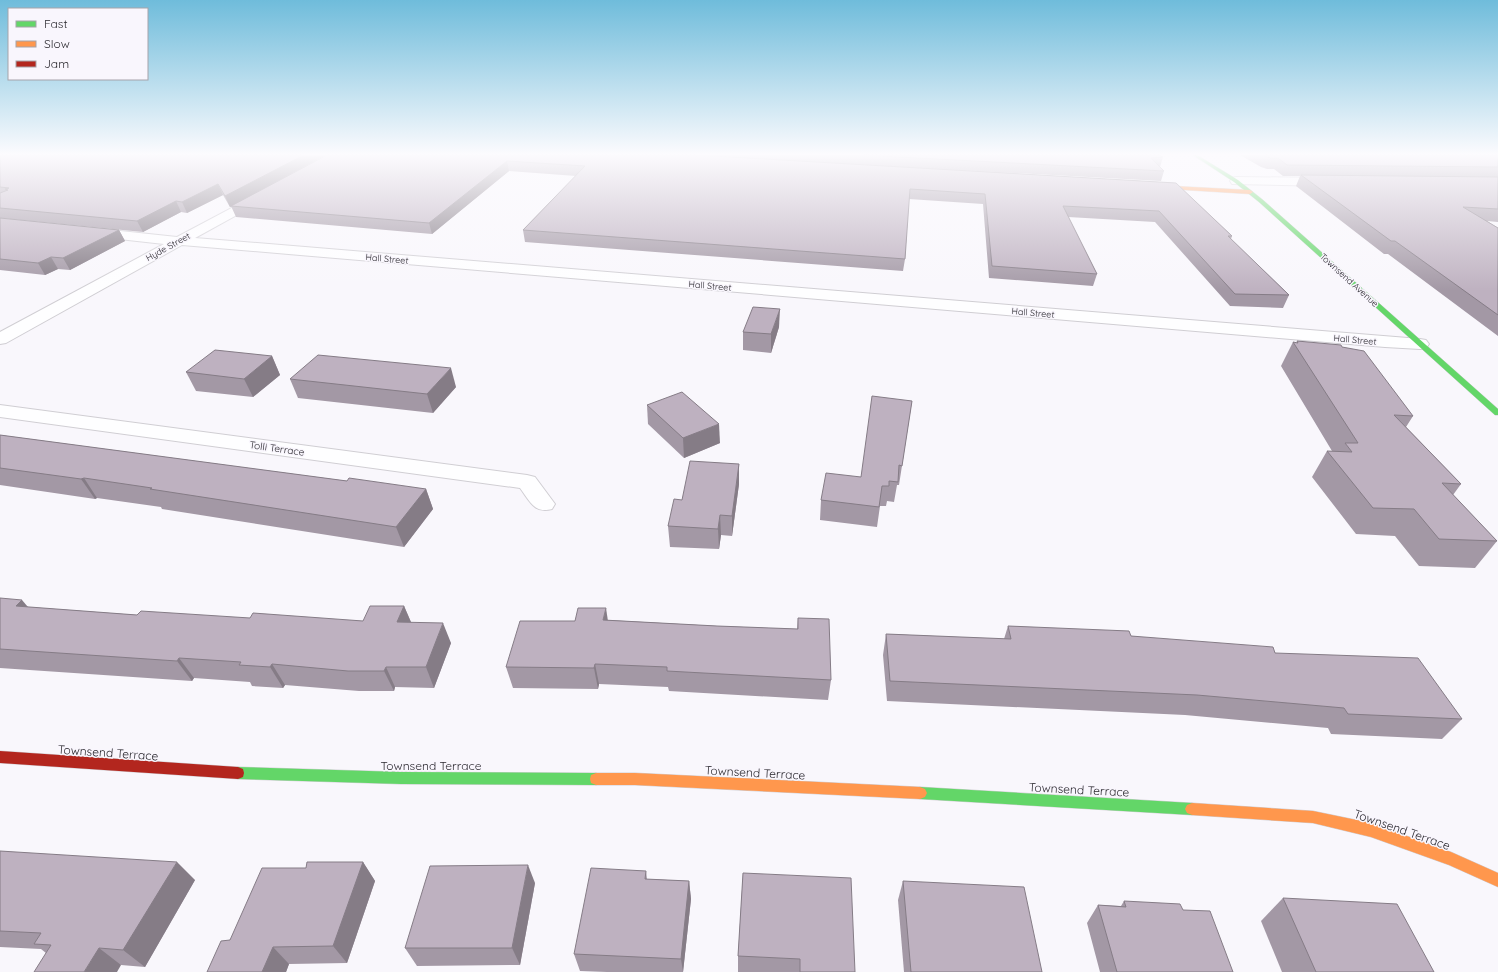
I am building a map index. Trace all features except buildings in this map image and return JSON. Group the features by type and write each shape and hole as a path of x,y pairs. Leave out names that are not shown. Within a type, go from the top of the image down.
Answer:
{"street":[{"name":"Hyde Street","path":"0,339 253,200"},
{"name":"Townsend Avenue","path":"1259,200 1498,413"},
{"name":"Hall Street","path":"79,231 179,241 1420,344"},
{"name":"Tolli Terrace","path":"0,411 527,482 544,504"},
{"name":"Townsend Terrace","path":"0,757 262,775 408,778 635,779 1056,800 1313,816 1371,830 1451,860 1498,880"}],"traffic: fast":[{"path":"1260,200 1498,413"},
{"path":"238,773 401,778 596,779"},
{"path":"920,793 1192,809"}],"traffic: slow":[{"path":"596,779 635,779 920,793"},
{"path":"1192,809 1313,817 1371,830 1451,859 1498,880"}],"traffic: jam":[{"path":"0,757 238,773"}]}
